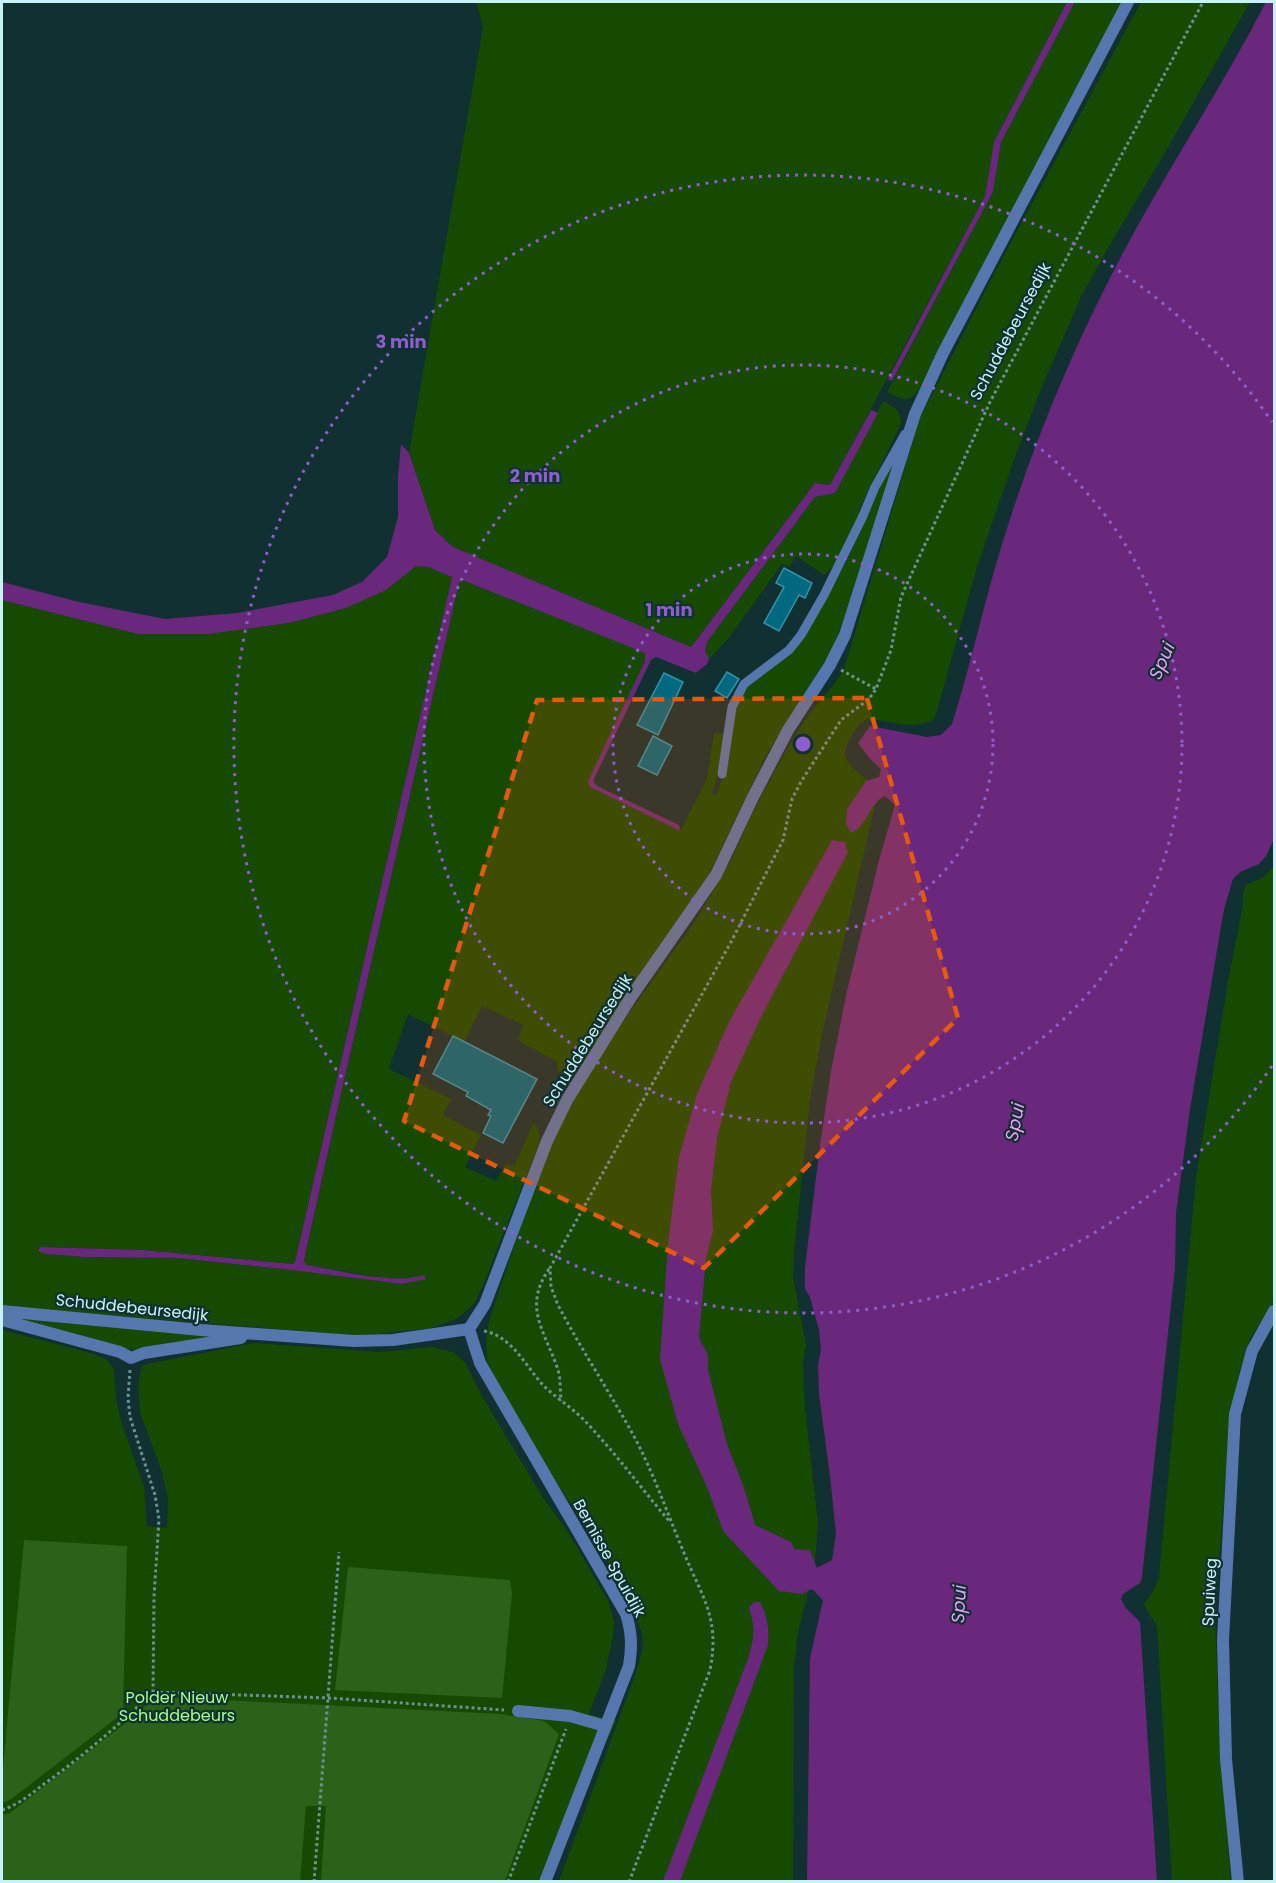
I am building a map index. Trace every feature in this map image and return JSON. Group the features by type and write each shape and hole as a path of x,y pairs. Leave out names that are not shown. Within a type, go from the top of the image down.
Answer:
{"street":[{"name":"Schuddebeursedijk","path":"2,1311 260,1335 364,1341 393,1340 469,1329 485,1304 547,1141 567,1100 631,997 716,875 788,730 830,665 845,635 915,414 943,353 1128,2"},
{"name":"Spuiweg","path":"1238,1881 1226,1759 1223,1640 1235,1414 1252,1351 1275,1311"},
{"name":"Schuddebeursedijk","path":"2,1320 120,1352 131,1358 144,1353 260,1335"},
{"name":"Bernisse Spuidijk","path":"469,1329 480,1363 620,1604 631,1630 632,1648 629,1666 545,1881"},
{"path":"518,1711 570,1716 605,1726"}],"lane":[{"path":"722,774 732,707 744,684 789,650 801,635 824,595 875,487 915,414"}],"path":[{"name":"Schuddebeursedijk","path":"561,1401 559,1370 537,1317 536,1305 541,1280 550,1268 736,932 783,840 792,799 802,780 841,720 869,699 876,689 891,650 901,597 990,402 1203,2"},
{"path":"830,665 876,689"},
{"path":"550,1268 551,1287 558,1305 635,1439 658,1486 710,1612 714,1630 714,1650 710,1670 629,1881"},
{"path":"469,1329 490,1332 501,1337 510,1345 546,1388 581,1417 595,1432 673,1525"},
{"path":"131,1358 128,1398 130,1417 155,1495 159,1519 154,1597 153,1692"},
{"path":"314,1881 339,1552"},
{"path":"2,1810 14,1807 54,1778 106,1736 153,1692 329,1698 518,1711"},
{"path":"508,1881 570,1716"}],"highlighted area":[{"path":"867,698 958,1018 704,1268 404,1121 537,700"}],"green space":[{"path":"476,2 1067,2 994,142 985,196 830,485 815,483 691,647 453,547 435,530 409,453 483,27"},
{"path":"1075,2 1122,2 946,335 926,379 910,398 904,399 887,392 993,192 1001,142"},
{"path":"1141,2 1250,2 1081,297 1043,384 1015,457 977,567 935,718 928,722 911,725 867,719 856,729 846,748 849,763 874,788 877,796 822,1034 810,1099 794,1253 793,1277 806,1345 803,1363 805,1408 818,1523 815,1564 798,1632 794,1669 793,1881 559,1881 638,1667 643,1646 642,1633 610,1566 533,1445 497,1382 487,1361 486,1339 489,1321 531,1195 567,1107 615,1033 694,923 731,861 753,812 787,749 807,717 844,669 920,418 996,270"},
{"path":"883,401 891,405 900,415 901,424 859,510 860,516 837,563 824,575 796,556 789,567 782,564 728,639 709,659 705,651 707,642 815,497 835,493"},
{"path":"893,458 896,459 853,594 833,648 766,755 708,876 579,1068 567,1074 559,1072 556,1067 558,1062 517,1040 523,1025 482,1006 464,1042 408,1014 389,1069 451,1099 443,1115 481,1135 465,1167 496,1181 506,1164 514,1167 533,1123 538,1128 540,1141 475,1303 458,1318 432,1328 357,1336 2,1306 2,600 138,634 209,634 289,623 346,608 416,566 428,567 452,577 295,1262 293,1264 142,1250 40,1247 38,1249 46,1254 84,1257 177,1258 402,1284 416,1278 384,1278 306,1265 304,1261 459,583 461,580 646,653 645,661 590,787 680,831 707,779 714,733 725,734 719,770 712,793 716,796 727,767 734,716 740,698 746,688 791,653 832,588 850,554"},
{"path":"1274,867 1274,1301 1251,1337 1239,1373 1229,1433 1215,1617 1220,1745 1231,1881 1172,1881 1157,1627 1144,1604 1154,1590 1159,1577 1196,1177 1243,904 1243,892 1246,885 1262,878"},
{"path":"3,1317 231,1336 139,1350 127,1349"},
{"name":"Polder Nieuw Schuddebeurs","path":"2,1330 106,1359 114,1369 116,1399 122,1424 144,1486 147,1526 167,1528 168,1499 162,1472 140,1413 138,1386 142,1365 253,1343 380,1352 432,1347 453,1352 465,1362 481,1394 542,1496 570,1535 608,1601 614,1620 606,1669 589,1714 616,1721 542,1881 2,1881"},
{"path":"24,1540 127,1546 123,1713 10,1800 2,1803 2,1778"},
{"path":"348,1567 510,1580 512,1594 502,1698 335,1690"},
{"path":"164,1697 500,1714 544,1721 559,1734 505,1881 321,1881 326,1806 306,1806 300,1881 2,1881 2,1815 10,1813 153,1699"}],"water":[{"path":"1067,2 1075,2 1001,142 993,192 892,381 888,379 985,196 994,142"},
{"name":"Spui","path":"1266,2 1274,2 1274,839 1266,856 1259,864 1240,872 1233,879 1224,909 1190,1109 1176,1213 1175,1267 1142,1577 1140,1583 1123,1594 1121,1599 1125,1607 1140,1622 1157,1881 807,1881 810,1658 823,1600 812,1589 802,1594 779,1591 723,1531 707,1487 678,1424 660,1359 668,1244 679,1157 697,1094 729,1022 832,840 845,842 848,852 763,1013 731,1082 717,1138 711,1191 713,1231 706,1258 699,1338 708,1355 708,1370 727,1444 755,1525 791,1542 794,1549 810,1550 817,1568 832,1560 836,1534 819,1394 818,1366 821,1349 819,1330 810,1297 805,1289 805,1267 831,1071 847,991 895,805 885,796 875,804 857,830 851,833 846,824 847,809 866,781 879,777 881,769 858,743 870,726 927,737 941,735 952,724 1003,541 1060,384 1121,257"},
{"path":"871,410 878,413 835,493 815,497 707,642 705,651 709,659 707,664 696,673 656,657 651,660 594,779 597,786 679,825 680,831 590,787 588,781 645,661 645,653 462,580 459,583 304,1260 306,1265 366,1276 412,1278 424,1275 426,1279 402,1284 178,1258 84,1257 46,1254 38,1251 40,1247 142,1250 293,1264 295,1262 452,577 428,567 416,566 386,590 346,608 289,623 209,634 138,634 2,600 2,582 79,602 165,619 237,613 333,595 362,582 387,557 398,517 401,444 409,453 435,530 453,547 691,647 815,483 830,485"},
{"path":"754,1602 760,1602 765,1613 768,1645 680,1881 663,1881 748,1659 753,1634 753,1622 749,1608"}],"building":[{"path":"784,568 812,583 805,598 799,595 779,631 764,623 784,587 776,583"},
{"path":"727,672 739,679 727,698 715,691"},
{"path":"664,673 683,682 658,735 637,725"},
{"path":"653,736 672,746 657,775 638,766"},
{"path":"453,1036 537,1079 503,1143 483,1133 491,1116 488,1115 491,1110 466,1096 468,1092 433,1074"}]}
